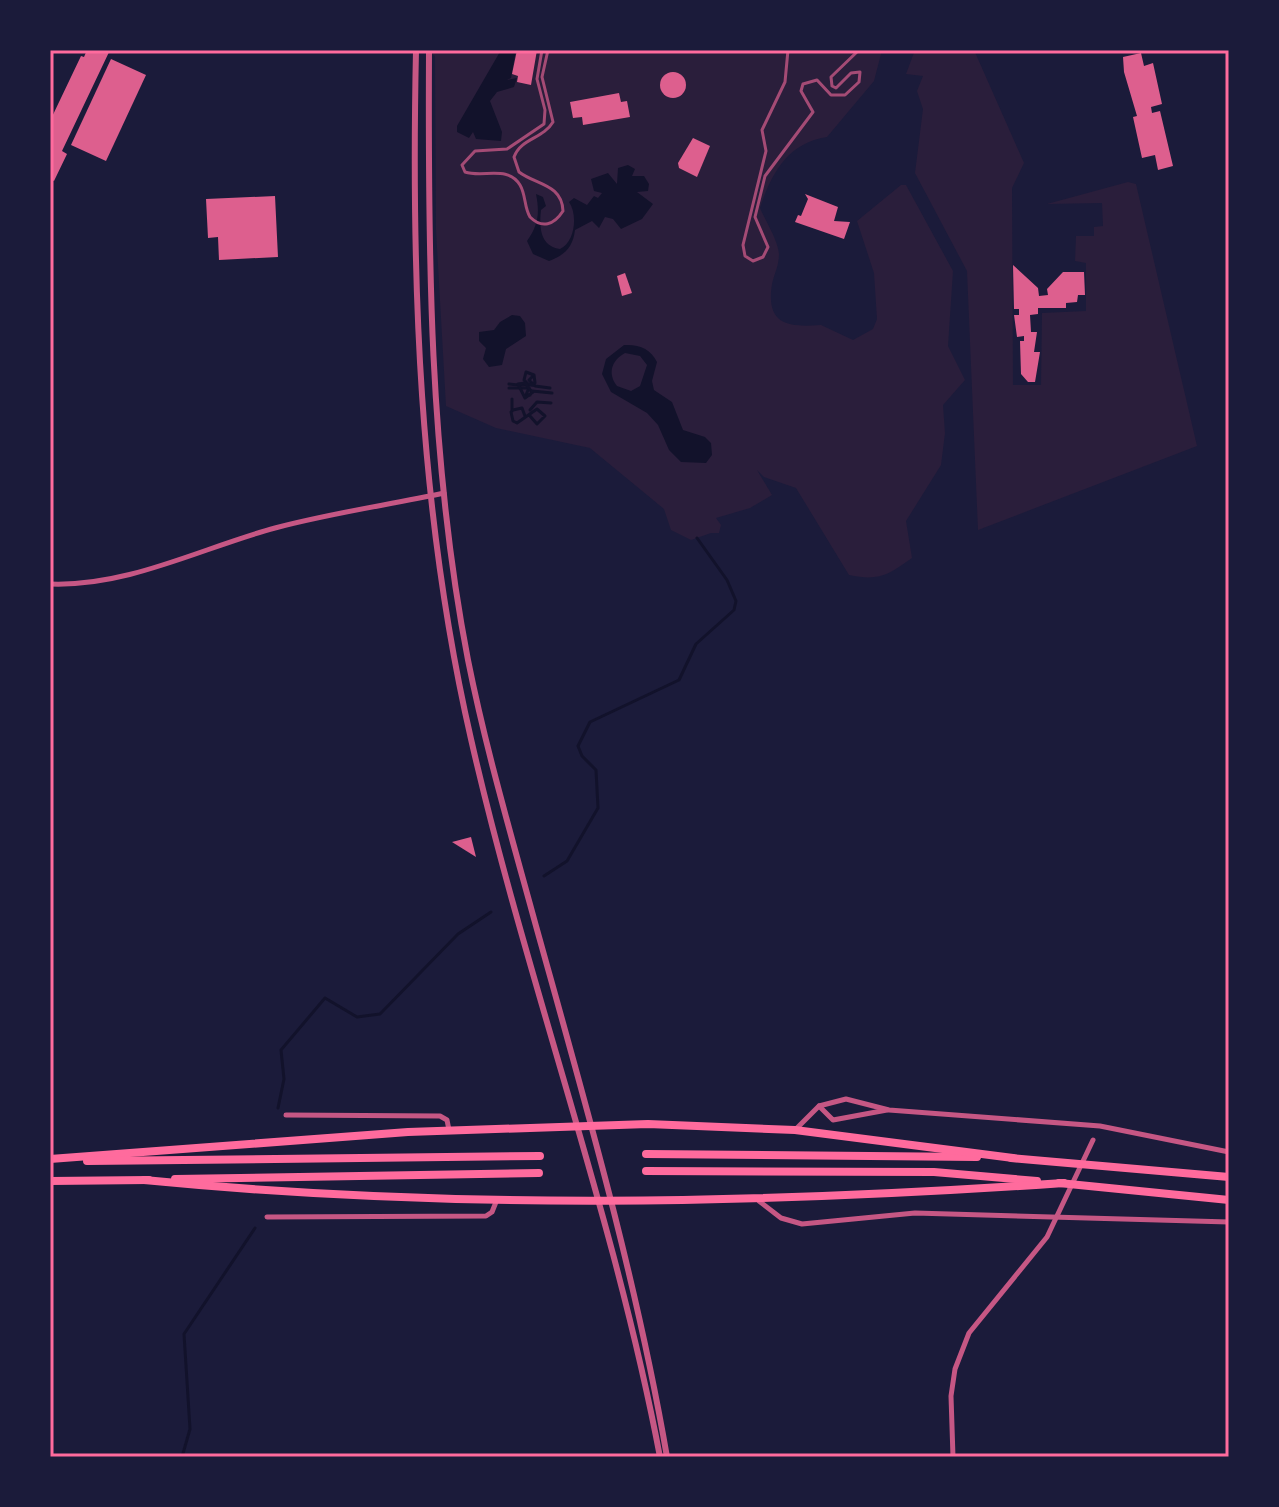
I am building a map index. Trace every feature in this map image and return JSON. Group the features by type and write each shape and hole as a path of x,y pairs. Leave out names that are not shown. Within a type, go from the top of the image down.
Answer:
{"highway":[{"path":"50,1160 449,1130 648,1124 795,1130 1013,1158 1229,1177"},
{"path":"646,1154 1013,1158"},
{"path":"50,1160 540,1156"},
{"path":"646,1171 934,1172 1229,1200"},
{"path":"50,1181 539,1173"},
{"path":"144,1180 229,1188 496,1202 759,1201 1064,1183"}],"street":[{"path":"416,50 415,239 421,398 430,496 470,738 575,1128 626,1303 660,1457"},
{"path":"429,50 432,357 460,608 480,713 641,1317 667,1457"},
{"path":"50,584 76,585 131,574 273,529 445,493"},
{"path":"795,1130 819,1106 846,1099 889,1110 1100,1126 1229,1152"},
{"path":"819,1106 833,1120 840,1121 889,1110"},
{"path":"286,1115 440,1116 447,1120 449,1130"},
{"path":"953,1457 951,1396 955,1369 969,1333 1058,1220 1093,1140"},
{"path":"759,1201 781,1218 802,1224 915,1213 1058,1220 1172,1218 1229,1222"},
{"path":"267,1217 486,1216 492,1212 496,1202"}],"shaded area":[{"path":"423,50 882,50 874,81 827,137 802,146 783,161 760,208 779,254 772,284 772,309 790,324 821,325 853,340 873,329 877,319 874,273 857,221 901,185 906,185 953,271 948,346 965,380 943,405 945,433 941,465 906,521 912,558 882,576 849,575 796,488 764,477 757,470 772,495 750,508 716,518 721,525 719,533 691,540 671,530 664,509 590,448 496,428 446,406 436,230 435,56"},
{"path":"501,50 516,50 511,78 507,80 517,78 514,87 497,92 490,101 502,132 501,141 476,139 473,132 469,138 457,132 457,126"},
{"path":"915,50 974,50 1024,163 1012,188 1013,385 1041,385 1042,313 1086,311 1086,263 1075,261 1076,236 1094,236 1094,227 1103,226 1102,203 1047,204 1128,182 1136,184 1197,446 978,530 967,271 915,173 923,109 917,91 923,76 906,74"},
{"path":"628,165 635,169 632,176 644,176 649,184 648,191 637,192 653,204 642,219 621,229 613,219 605,217 599,228 592,221 575,230 570,246 560,256 549,261 533,254 527,241 537,219 536,194 543,197 546,206 541,210 542,235 548,244 560,249 569,241 574,228 574,214 569,202 574,198 587,205 594,196 598,198 602,193 594,191 591,179 608,173 617,184 618,168"},
{"path":"512,315 520,316 525,323 526,336 506,349 502,365 489,367 483,359 486,348 479,341 479,332 494,330"},
{"path":"624,345 635,345 651,354 657,362 652,381 654,390 672,402 683,430 705,437 711,443 712,455 706,463 681,462 669,450 658,425 647,413 611,392 602,374 606,359","holes":["625,353 640,356 647,365 640,386 631,391 617,386 612,372 617,359"]}],"building":[{"path":"87,50 110,50 62,151 67,154 54,181 50,179 50,121 81,56 84,57"},
{"path":"517,50 537,50 531,85 517,82 518,76 512,74"},
{"path":"1141,53 1144,66 1153,63 1162,104 1151,107 1152,113 1160,111 1173,166 1158,170 1155,155 1142,158 1133,117 1137,116 1124,72 1123,57"},
{"path":"111,59 146,75 106,161 71,145"},
{"path":"673,72 682,76 686,85 682,94 673,98 664,94 660,85 664,76"},
{"path":"619,93 621,102 627,101 630,117 583,125 582,117 573,118 570,102"},
{"path":"693,138 710,146 697,177 679,168 678,163"},
{"path":"805,194 838,207 834,221 850,222 844,239 795,222 808,199"},
{"path":"275,196 278,257 219,260 218,237 208,238 206,199"},
{"path":"1013,265 1038,288 1039,296 1048,295 1047,289 1063,272 1084,272 1085,295 1078,295 1077,302 1066,303 1066,308 1038,308 1038,314 1030,315 1031,332 1037,332 1034,352 1040,352 1035,382 1028,382 1021,374 1020,341 1024,341 1024,336 1017,337 1014,315 1019,315 1019,309 1014,309"},
{"path":"625,273 632,293 622,296 617,276"},
{"path":"471,837 476,857 452,842"}],"waterway":[{"path":"509,384 529,385 535,383 534,375 526,372 524,380 529,385 534,385"},
{"path":"533,376 529,380 535,386 550,388"},
{"path":"531,391 525,383 518,384 525,398 533,392"},
{"path":"509,388 529,388"},
{"path":"528,390 526,395 530,395"},
{"path":"532,391 552,393"},
{"path":"512,399 512,411"},
{"path":"530,410 537,402 551,403"},
{"path":"513,410 522,408 525,416"},
{"path":"511,412 513,421 517,423 537,409 545,416 537,424 530,416"},
{"path":"544,876 567,861 598,808 596,770 582,756 578,746 590,722 679,680 696,644 734,610 736,601 727,580 697,538"},
{"path":"278,1108 284,1079 281,1050 325,998 357,1017 380,1014 458,934 491,912"},
{"path":"182,1457 190,1429 184,1334 255,1228"}],"railway":[{"path":"542,50 537,79 545,110 544,124 507,149 475,151 462,165 465,172 502,174 515,179 522,189 530,217 543,224 559,216 563,211 562,202 553,190 519,172 514,157 522,146 553,122 542,77 548,50"},
{"path":"788,50 785,82 762,130 766,151 743,245 745,256 753,261 763,257 768,247 755,217 765,176 813,112 801,91 803,84 817,80 831,95 845,95 859,82 860,72 851,73 836,88 832,86 831,77 859,50"}]}
